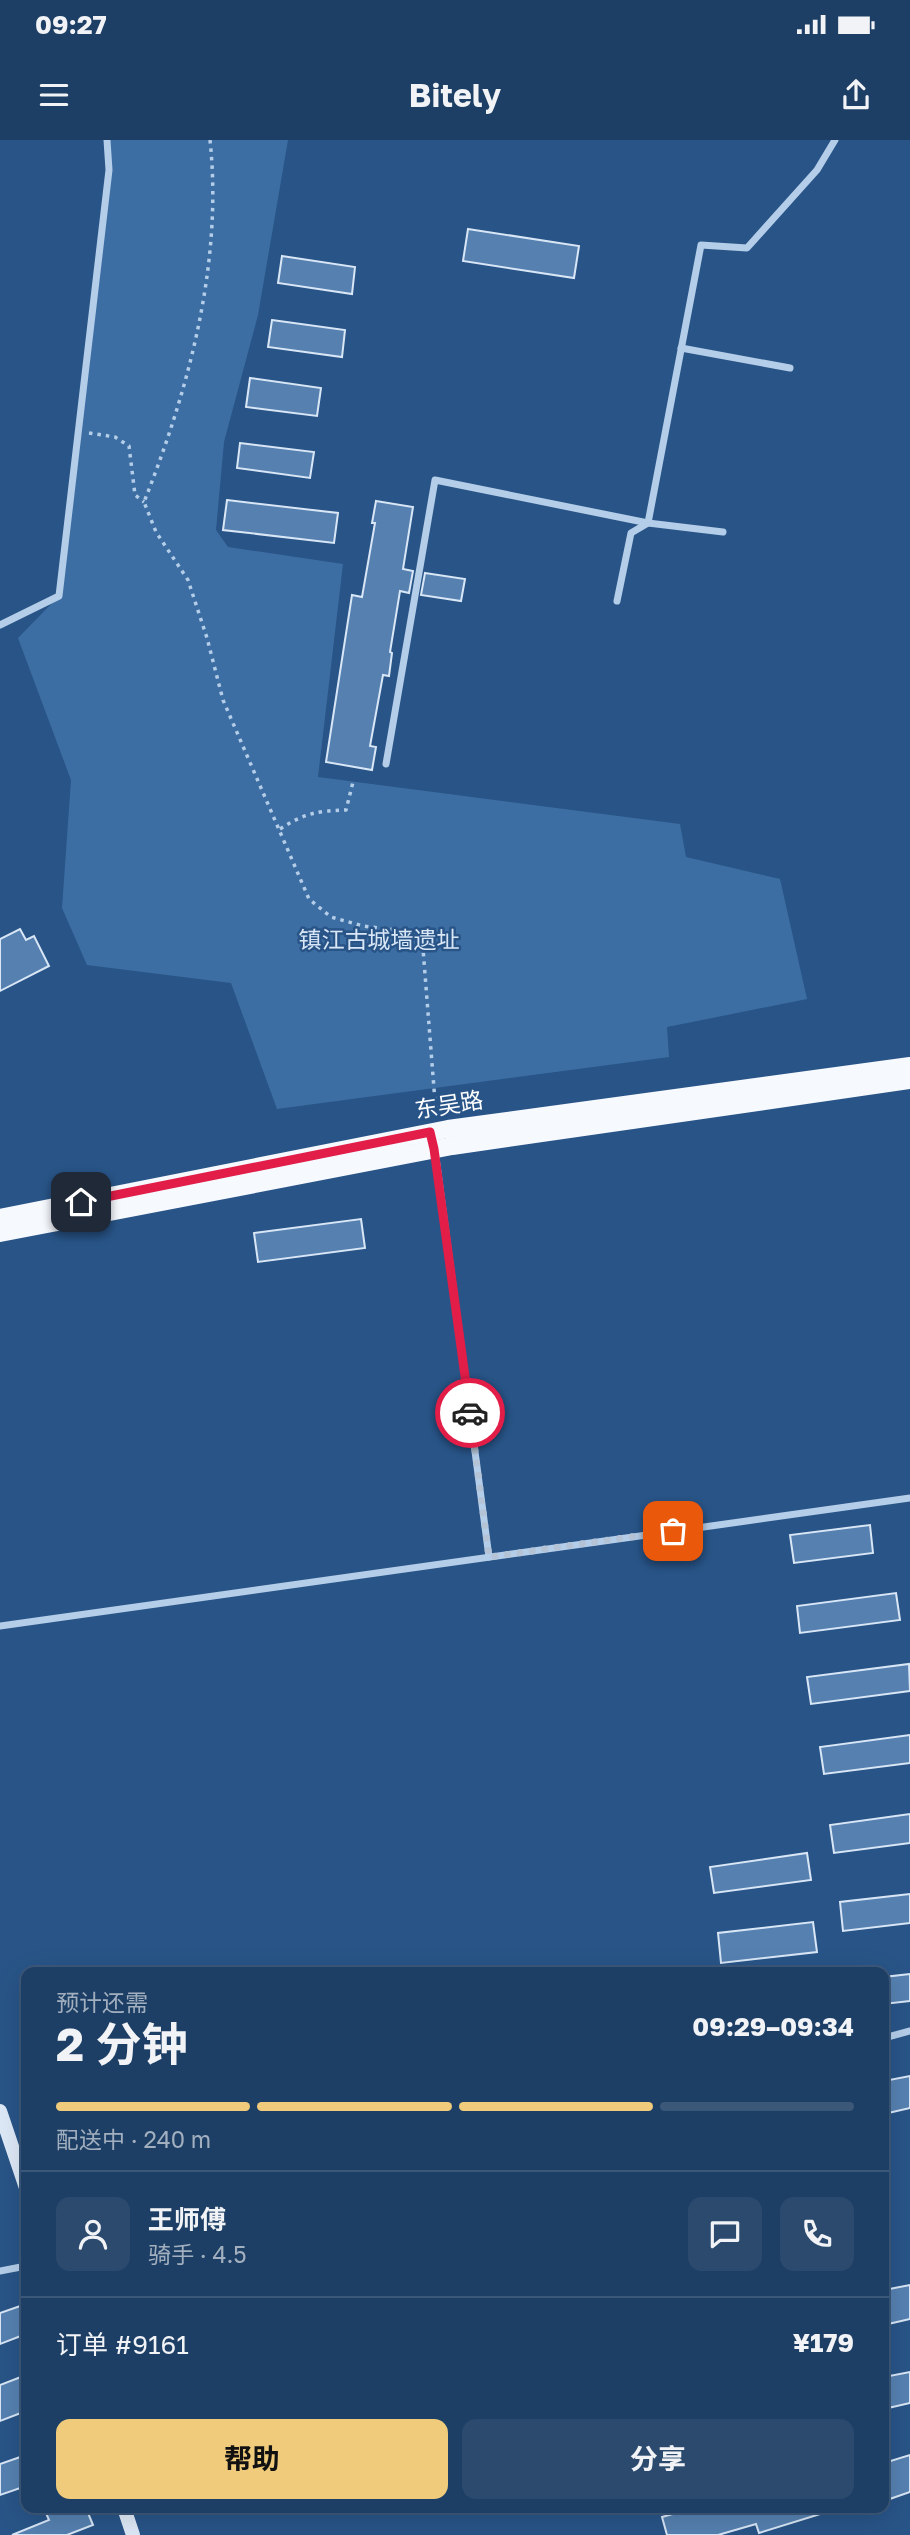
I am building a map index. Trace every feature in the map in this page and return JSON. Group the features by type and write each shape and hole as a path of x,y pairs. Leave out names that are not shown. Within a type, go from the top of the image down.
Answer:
{"main road":[{"name":"东吴路","path":"0,1218 434,1137 910,1066"},
{"name":"东吴路","path":"0,1233 434,1137 910,1080"}],"street":[{"path":"0,625 59,596 109,170 107,140"},
{"path":"617,601 631,533 648,523 701,245 747,248 817,170 835,140"},
{"path":"681,348 790,368"},
{"path":"386,764 435,480 648,523 723,532"},
{"path":"434,1137 489,1557"},
{"path":"0,1626 910,1498"},
{"path":"889,2037 910,2031"},
{"path":"0,2111 21,2173"},
{"path":"0,2272 21,2267"},
{"path":"126,2513 133,2535"}],"path":[{"path":"144,502 183,390 196,331 213,233 210,140"},
{"path":"78,432 115,437 129,446 135,495 144,502 156,532 188,580 223,700 237,737 309,899 331,917 363,926 405,931"},
{"path":"280,829 302,815 321,810 346,810 353,782"},
{"path":"422,936 434,1137"}],"green space":[{"name":"镇江古城墙遗址","path":"107,140 288,140 258,315 224,442 216,530 228,547 343,564 318,777 680,824 686,857 780,879 807,999 667,1027 669,1057 277,1109 231,983 87,965 62,908 71,780 18,638 59,596 109,170"}],"building":[{"path":"468,229 579,246 574,278 463,261"},
{"path":"282,256 355,267 352,294 278,283"},
{"path":"272,320 345,330 342,357 268,347"},
{"path":"250,378 321,388 317,416 246,407"},
{"path":"240,443 314,452 310,478 237,468"},
{"path":"227,500 338,513 334,543 223,530"},
{"path":"376,501 413,507 403,569 413,571 409,593 400,591 389,676 383,675 370,746 376,747 372,770 326,762 352,595 362,597 375,523 372,523"},
{"path":"425,573 465,579 461,601 421,595"},
{"path":"20,929 26,940 34,936 49,966 0,991 0,939"},
{"path":"361,1219 365,1248 258,1262 254,1233"},
{"path":"870,1525 873,1553 794,1563 790,1535"},
{"path":"896,1593 900,1620 800,1633 797,1606"},
{"path":"909,1664 910,1691 811,1704 807,1677"},
{"path":"910,1735 910,1763 824,1774 820,1747"},
{"path":"910,1814 910,1843 834,1853 830,1825"},
{"path":"807,1853 811,1880 714,1893 710,1867"},
{"path":"910,1894 910,1923 843,1931 840,1902"},
{"path":"813,1922 817,1952 721,1963 718,1933"},
{"path":"910,1974 910,2001 889,2003 889,1976"},
{"path":"910,2076 910,2108 889,2113 889,2080"},
{"path":"910,2285 910,2319 889,2324 889,2289"},
{"path":"21,2306 21,2336 0,2344 0,2313"},
{"path":"910,2372 910,2403 889,2408 889,2376"},
{"path":"21,2377 21,2413 0,2421 0,2385"},
{"path":"910,2455 910,2492 889,2499 889,2461"},
{"path":"21,2457 21,2488 0,2495 0,2464"},
{"path":"46,2513 88,2513 93,2525 67,2535 12,2535 49,2520"},
{"path":"676,2513 824,2513 759,2533 756,2524 718,2535 667,2535 662,2517"}],"way so far":[{"path":"470,1413 489,1557 673,1531"}],"route":[{"path":"81,1202 430,1132 470,1413"}]}
